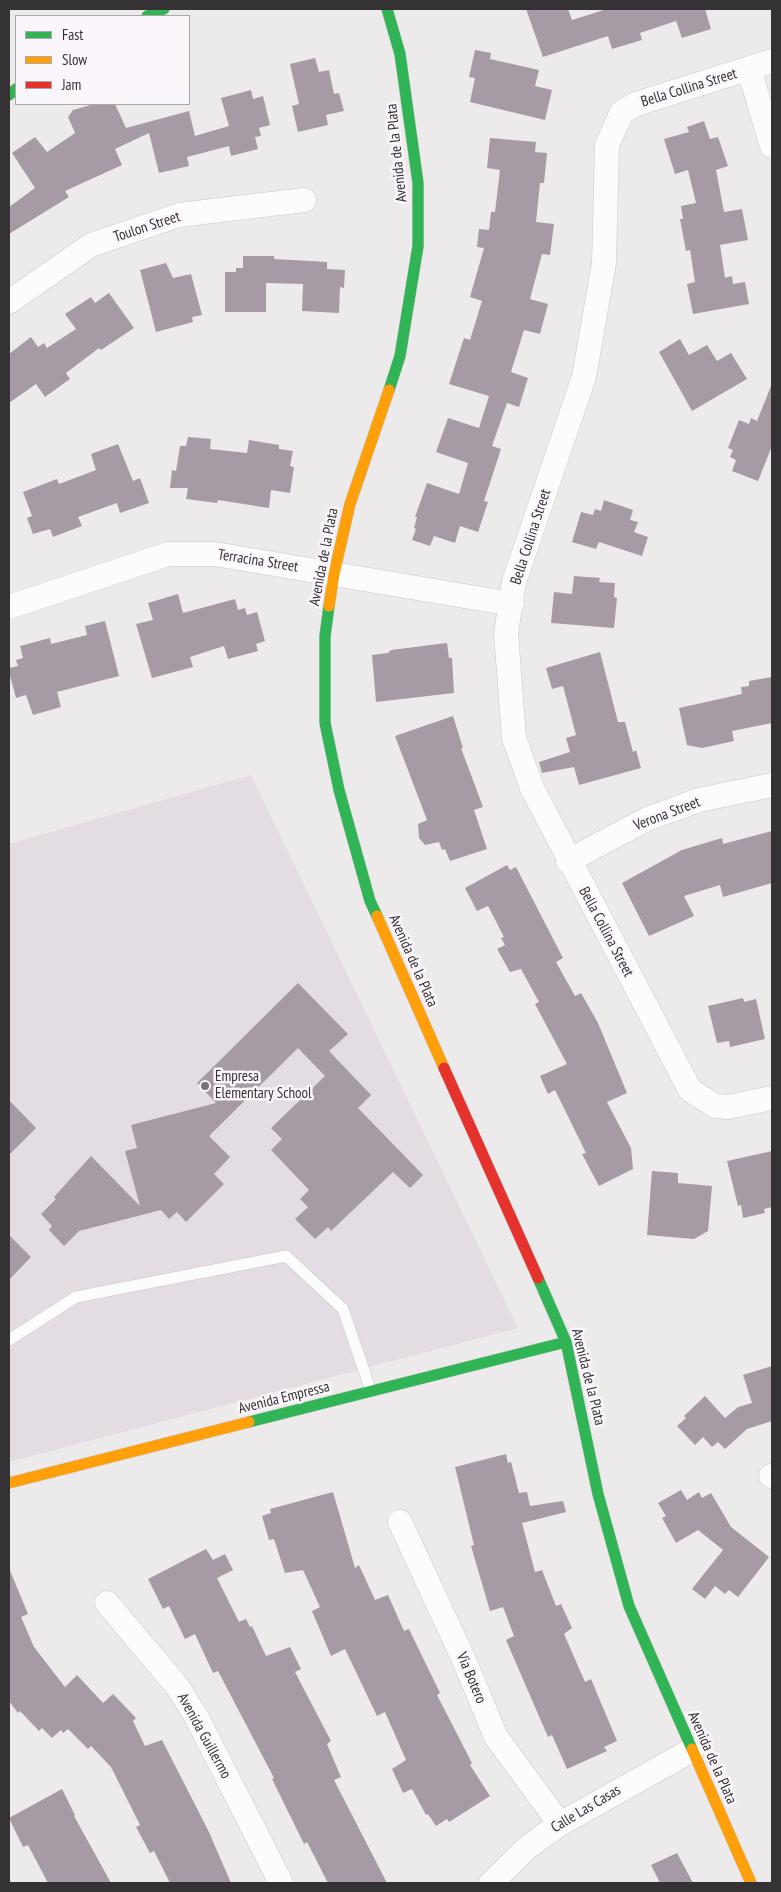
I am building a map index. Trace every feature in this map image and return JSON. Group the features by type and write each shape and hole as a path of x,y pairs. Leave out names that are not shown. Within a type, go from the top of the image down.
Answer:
{"street":[{"path":"149,15 164,9"},
{"name":"Avenida de la Plata","path":"387,9 400,54 418,183 418,246 400,356 350,504 334,574 325,636 325,723 339,790 370,901 566,1342 598,1494 629,1606 751,1883"},
{"name":"Bella Collina Street","path":"772,61 636,104 622,112 607,145 604,263 584,377 514,582 506,633 514,738 532,788 568,861 690,1090 715,1106 728,1107 772,1098"},
{"path":"749,69 772,146"},
{"name":"Toulon Street","path":"9,302 91,245 179,215 304,200"},
{"name":"Terracina Street","path":"9,607 168,554 215,554 512,604"},
{"name":"Verona Street","path":"568,861 656,816 699,800 772,785"},
{"name":"Avenida Empressa","path":"9,1483 566,1342"},
{"name":"Via Botero","path":"400,1522 464,1660 496,1737 560,1824"},
{"name":"Avenida Guillermo","path":"107,1603 177,1686 197,1718 281,1883"},
{"name":"Calle Las Casas","path":"491,1883 528,1847 560,1824 692,1750"}],"lane":[{"path":"9,1340 76,1297 286,1256 343,1309 371,1391"}],"shaded area":[{"name":"Empresa Elementary School","path":"251,775 518,1328 9,1462 9,844"}],"building":[{"path":"526,9 568,9 572,20 607,9 705,9 711,29 682,38 676,21 640,33 642,40 612,49 608,36 543,57"},
{"path":"475,50 491,53 490,59 539,70 535,86 552,90 545,120 470,102 475,78 469,77"},
{"path":"315,58 319,72 329,70 334,94 339,93 344,111 326,115 328,125 298,132 292,106 299,104 290,64"},
{"path":"251,90 253,99 263,96 270,125 259,128 261,136 255,137 258,149 231,156 229,146 187,157 189,166 159,173 149,133 115,149 122,165 65,191 69,197 9,234 9,207 35,188 12,153 35,137 47,152 75,133 68,117 73,110 90,105 115,105 126,128 189,111 195,136 229,126 221,98"},
{"path":"704,121 710,139 718,137 728,166 716,170 724,212 742,209 748,240 720,245 725,278 732,276 733,284 745,282 749,304 693,314 687,284 695,282 690,250 686,251 680,219 683,219 681,206 696,203 688,170 675,174 664,139 689,132 687,127"},
{"path":"490,138 536,142 535,152 547,153 544,183 540,183 536,222 554,224 550,255 542,254 530,299 548,304 540,334 524,330 511,372 528,378 519,407 507,403 492,446 501,449 484,501 488,502 478,532 460,526 455,543 434,536 430,546 412,540 416,529 414,528 417,517 415,517 427,483 459,494 468,463 436,452 448,418 479,428 489,396 449,384 464,338 470,340 482,301 470,297 484,248 477,247 479,229 489,230 491,212 495,212 500,170 487,168"},
{"path":"243,256 274,256 274,259 327,262 327,269 345,270 344,288 340,287 339,313 302,311 303,284 266,283 266,312 225,312 225,272 236,272 236,268 243,268"},
{"path":"166,263 173,278 191,274 202,315 192,317 193,322 156,332 140,270"},
{"path":"109,293 134,328 101,350 99,348 66,373 70,379 45,397 36,384 9,403 9,354 31,337 38,347 44,343 47,348 76,329 65,314 91,297 95,303"},
{"path":"680,339 689,355 707,345 717,361 731,353 747,379 692,411 659,352"},
{"path":"771,386 772,446 758,481 732,471 736,460 730,457 733,450 728,448 739,420 749,424 751,418 757,421"},
{"path":"188,437 211,439 210,449 247,453 249,440 279,445 279,449 293,451 290,466 294,467 290,493 271,490 269,508 218,500 217,503 186,499 188,488 170,488 172,470 176,471 180,446 186,446"},
{"path":"118,444 133,481 140,478 149,503 120,513 117,503 78,517 82,526 53,537 50,529 33,534 27,518 32,516 23,492 57,479 59,484 96,470 91,454"},
{"path":"604,500 633,510 630,520 638,522 634,532 648,537 642,556 599,542 596,549 572,542 581,512 593,515 595,509 601,511"},
{"path":"574,576 600,578 599,582 615,583 614,597 617,598 614,628 551,623 554,592 572,594"},
{"path":"178,594 183,613 235,599 238,610 245,608 247,615 257,612 265,641 256,644 258,651 228,659 224,646 190,657 193,667 152,678 136,624 153,620 148,603"},
{"path":"105,621 119,676 57,692 61,707 33,715 26,695 16,698 9,672 9,668 18,666 16,660 23,658 20,646 50,638 51,644 87,635 85,626"},
{"path":"447,643 449,658 452,658 454,693 376,702 372,655 388,653 391,650"},
{"path":"600,652 618,722 625,722 633,752 636,750 641,768 579,785 574,767 542,773 539,762 570,752 566,738 576,735 563,686 552,689 546,668"},
{"path":"772,677 772,723 732,731 734,741 702,748 687,745 679,708 742,694 741,687 749,686 749,681"},
{"path":"453,716 463,748 461,748 483,807 474,810 487,849 450,861 445,849 442,850 439,842 425,845 419,838 418,824 427,820 395,736"},
{"path":"772,831 772,883 723,897 720,885 684,896 694,916 649,936 622,883 682,850 722,838 723,844"},
{"path":"507,865 510,870 516,867 563,958 556,962 575,996 581,993 598,1023 627,1093 607,1102 631,1148 633,1169 599,1186 582,1154 586,1153 555,1090 548,1094 540,1076 567,1064 535,1004 539,1002 521,969 510,972 497,949 505,945 501,938 504,937 488,906 477,911 465,888"},
{"path":"298,983 348,1034 329,1051 371,1095 358,1108 423,1175 410,1188 393,1172 331,1231 328,1227 315,1239 295,1219 308,1207 300,1199 309,1190 271,1150 282,1139 271,1128 325,1076 298,1048 209,1136 230,1157 214,1174 224,1184 186,1222 177,1212 169,1219 161,1210 79,1231 64,1246 49,1230 52,1226 41,1214 56,1199 54,1197 91,1156 140,1206 125,1151 137,1148 131,1125 216,1103 197,1083"},
{"path":"743,998 744,1002 756,999 765,1039 730,1047 729,1041 717,1043 708,1006"},
{"path":"9,1100 36,1128 9,1155"},
{"path":"772,1151 772,1207 764,1209 765,1213 743,1218 741,1205 738,1206 727,1161"},
{"path":"652,1171 678,1173 678,1183 712,1186 708,1231 694,1239 647,1235"},
{"path":"9,1235 31,1257 9,1280"},
{"path":"772,1366 772,1421 747,1429 725,1449 718,1442 712,1447 703,1437 695,1445 677,1426 686,1418 684,1416 705,1396 725,1418 738,1407 752,1403 743,1375"},
{"path":"506,1454 508,1463 511,1462 519,1493 527,1492 530,1506 563,1501 566,1512 522,1523 535,1572 542,1570 556,1606 561,1604 572,1628 564,1634 585,1682 591,1679 617,1741 604,1747 607,1751 567,1769 552,1735 548,1737 506,1640 514,1636 503,1607 490,1611 471,1546 474,1545 455,1467"},
{"path":"681,1490 687,1500 699,1492 702,1498 711,1493 731,1527 769,1557 738,1597 729,1590 725,1594 715,1586 705,1599 692,1589 723,1550 698,1530 676,1543 662,1518 666,1516 658,1503"},
{"path":"333,1492 355,1568 359,1565 375,1600 388,1595 404,1631 409,1629 440,1693 437,1695 472,1763 470,1765 490,1796 449,1822 447,1819 436,1826 428,1814 426,1815 412,1789 403,1793 392,1769 406,1760 385,1712 377,1716 345,1649 331,1656 312,1611 320,1607 303,1570 285,1573 274,1539 269,1540 262,1516 271,1513 270,1509"},
{"path":"206,1549 213,1560 225,1554 233,1570 217,1578 239,1622 246,1619 250,1627 252,1626 266,1656 290,1647 301,1669 295,1672 331,1741 327,1744 341,1777 334,1780 387,1883 328,1883 307,1842 304,1844 272,1779 274,1778 218,1671 213,1673 195,1634 185,1639 169,1606 163,1609 148,1579"},
{"path":"9,1568 28,1614 21,1617 34,1647 65,1687 77,1675 103,1703 113,1694 136,1718 133,1721 145,1746 162,1740 208,1830 231,1883 170,1883 154,1851 150,1853 136,1827 140,1825 111,1767 91,1746 88,1749 68,1729 63,1733 61,1730 52,1738 42,1728 39,1731 20,1711 18,1713 9,1701"},
{"path":"62,1789 74,1816 111,1883 48,1883 28,1845 23,1847 9,1818"},
{"path":"677,1853 693,1883 660,1883 651,1865"}],"traffic: fast":[{"path":"149,15 164,9"},
{"path":"387,9 400,54 418,183 418,246 400,356 389,390"},
{"path":"9,95 15,90"},
{"path":"329,606 325,636 325,723 339,790 370,901 377,916"},
{"path":"538,1278 566,1342 598,1494 629,1606 692,1749"},
{"path":"249,1422 566,1342"}],"traffic: slow":[{"path":"329,606 334,574 350,504 389,390"},
{"path":"377,916 444,1068"},
{"path":"9,1483 249,1422"},
{"path":"692,1749 751,1883"}],"traffic: jam":[{"path":"444,1068 538,1278"}],"place":[{"name":"Empresa Elementary School","path":"205,1086"}]}
